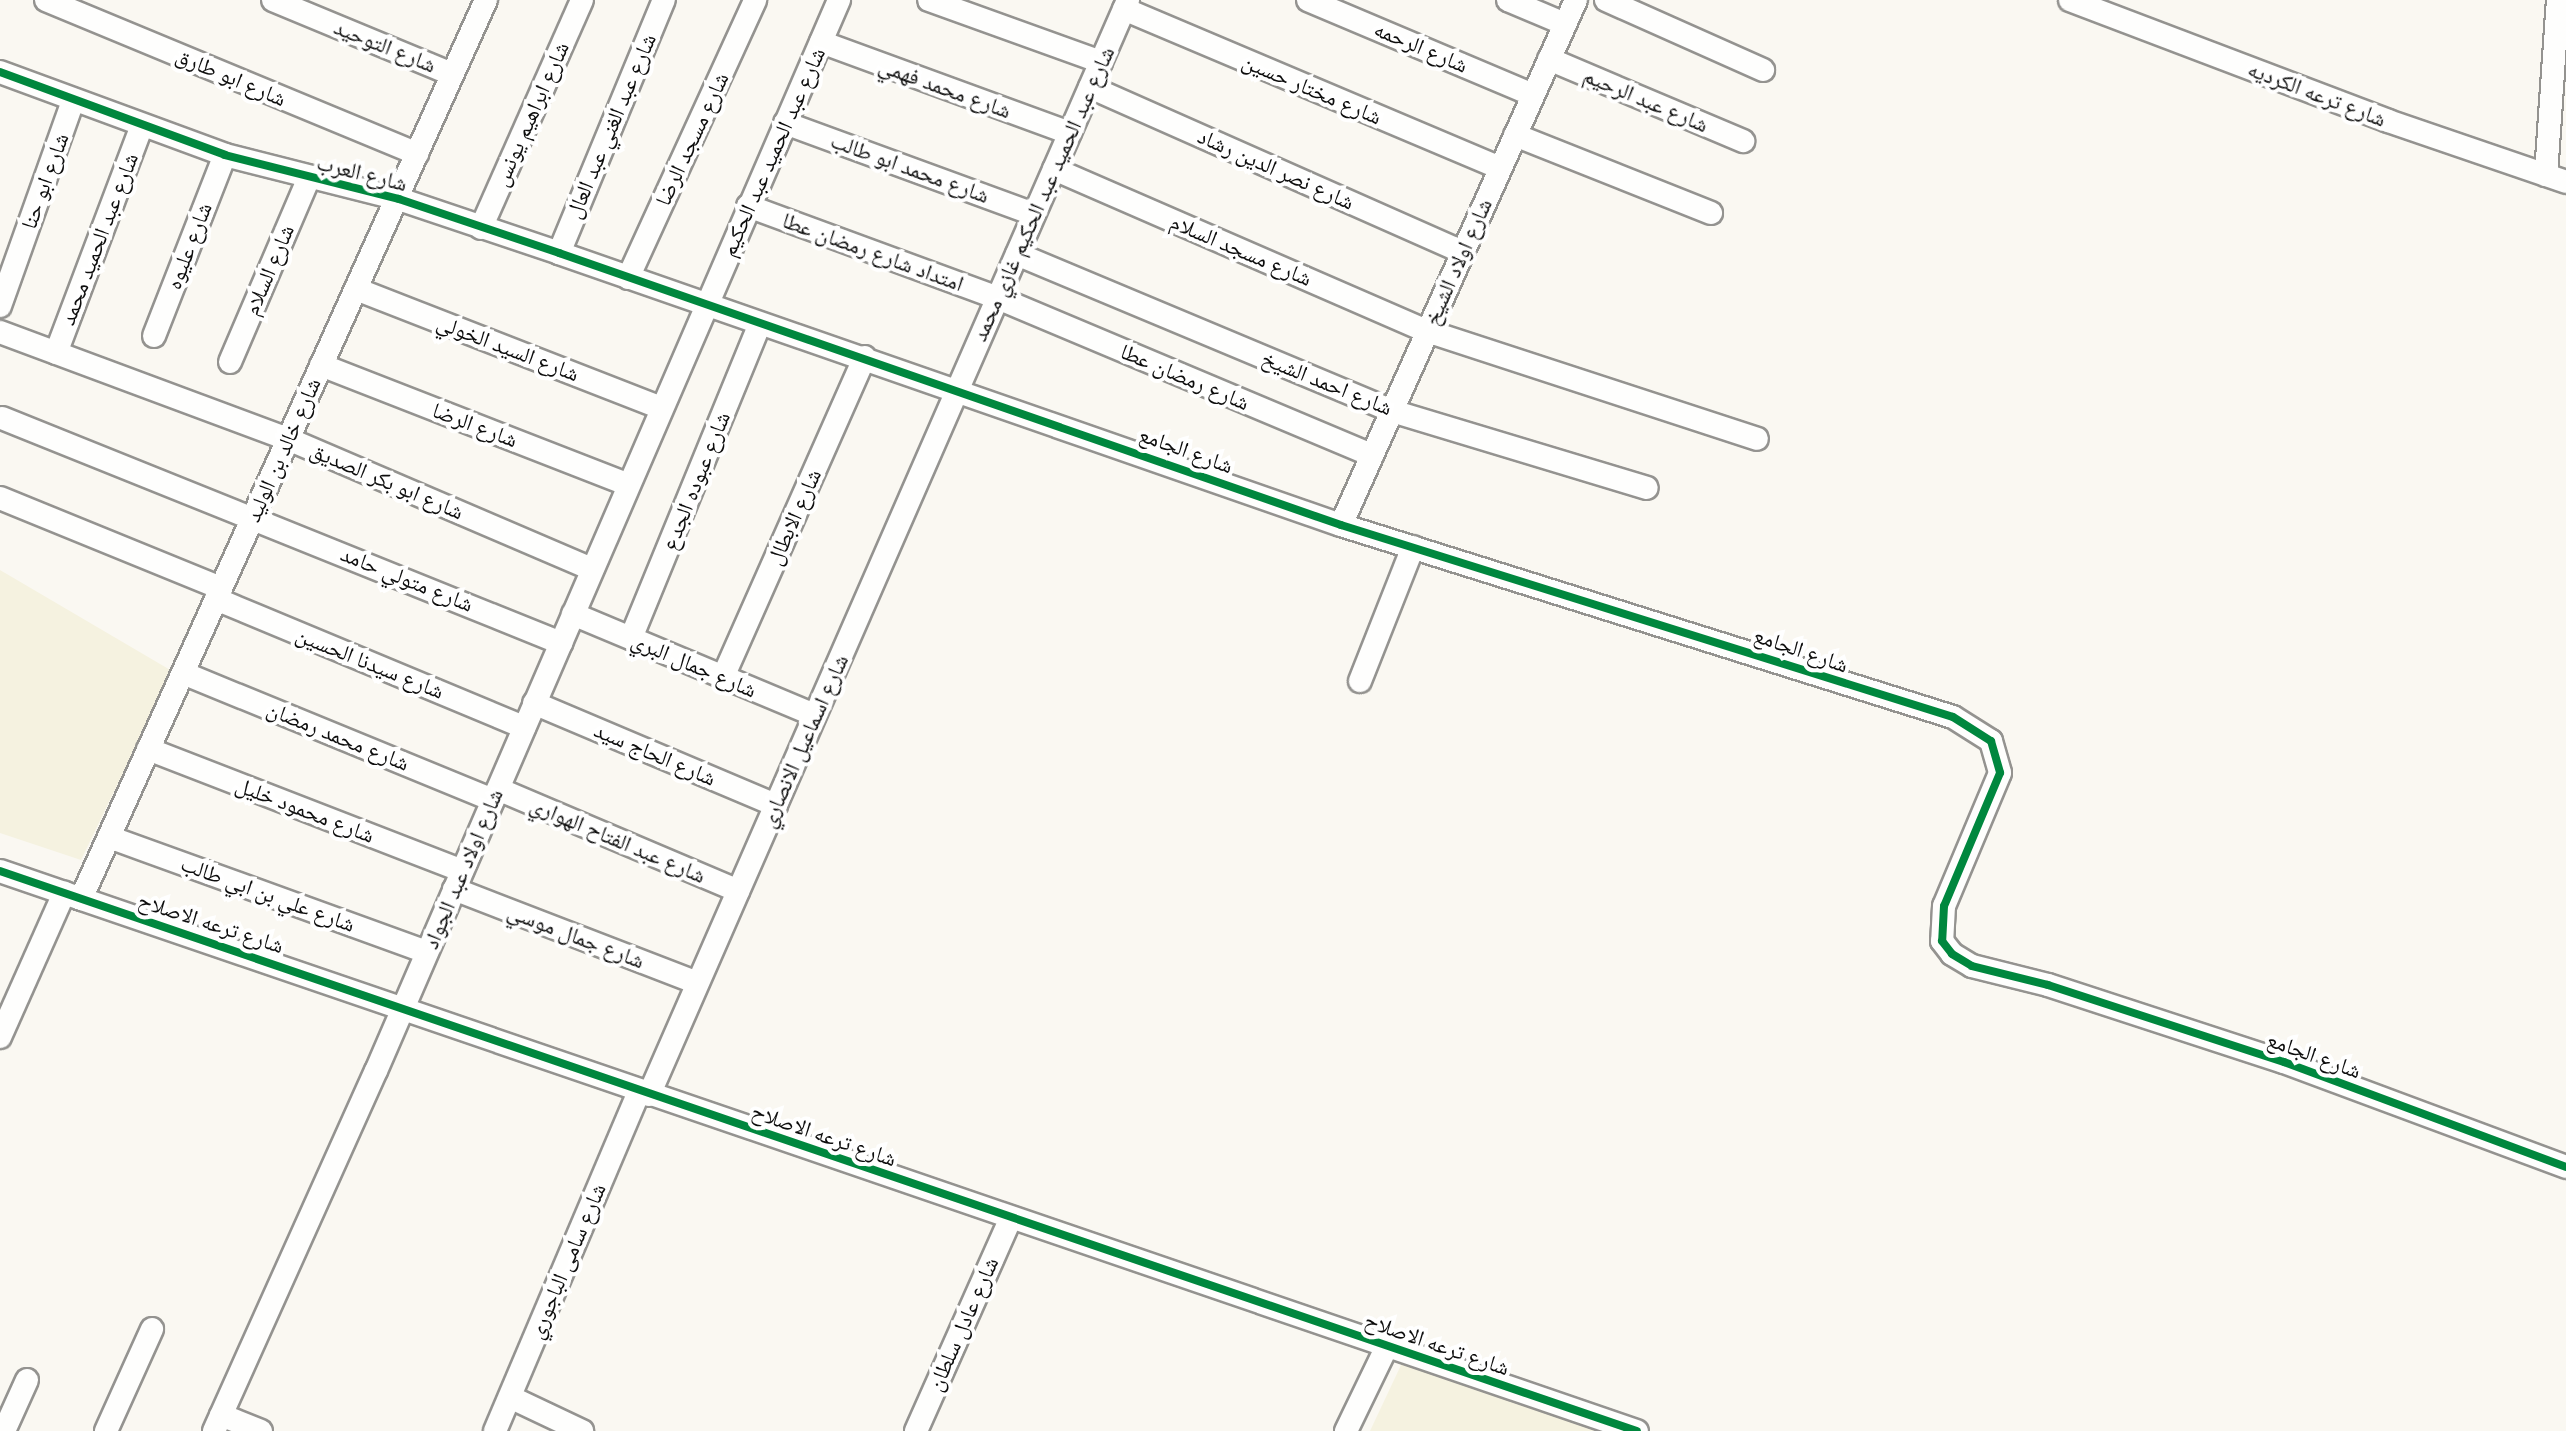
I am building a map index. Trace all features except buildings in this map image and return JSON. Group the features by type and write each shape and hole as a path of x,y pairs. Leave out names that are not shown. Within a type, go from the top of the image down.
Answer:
{"street":[{"name":"شارع ابو طارق","path":"46,0 417,154"},
{"name":"شارع التوحيد","path":"273,0 452,74"},
{"name":"شارع خالد بن الوليد","path":"0,1037 73,896 109,837 399,199 486,0"},
{"name":"شارع ابراهيم يونس","path":"481,228 582,0"},
{"name":"شارع عبد الغني عبد العال","path":"559,253 664,0"},
{"name":"شارع مسجد الرضا","path":"628,278 755,0"},
{"name":"شارع عبد الحميد عبد الحكيم","path":"707,305 839,0"},
{"path":"929,0 1101,62"},
{"name":"شارع الرحمه","path":"1308,0 1533,95"},
{"path":"1508,0 1565,24"},
{"name":"شارع اولاد الشيخ","path":"1341,525 1576,0"},
{"path":"1606,0 1763,70"},
{"name":"شارع ترعه الكرديه","path":"2070,0 2556,178"},
{"path":"2556,178 2558,0"},
{"name":"شارع عبد الحميد عبد الحكيم غازي محمد","path":"959,388 1126,5"},
{"name":"شارع مختار حسين","path":"1126,5 1500,168"},
{"name":"شارع محمد فهمي","path":"821,42 1070,133"},
{"name":"شارع عبد الرحيم","path":"1549,59 1743,141"},
{"name":"شارع العرب","path":"0,72 225,155 399,199 760,324"},
{"name":"شارع نصر الدين رشاد","path":"1090,87 1463,252"},
{"name":"شارع ابو حنا","path":"0,306 73,101"},
{"name":"شارع محمد ابو طالب","path":"785,123 1034,214"},
{"name":"شارع عبد الحميد محمد","path":"56,353 142,126"},
{"path":"1515,135 1711,213"},
{"name":"شارع عليوه","path":"154,336 225,155"},
{"name":"شارع مسجد السلام","path":"1054,169 1427,331 1757,439"},
{"name":"شارع السلام","path":"230,362 309,178"},
{"name":"امتداد شارع رمضان عطا","path":"748,206 998,298"},
{"name":"شارع احمد الشيخ","path":"1017,254 1392,411 1647,488"},
{"name":"شارع السيد الخولي","path":"356,289 661,408"},
{"name":"شارع رمضان عطا","path":"998,298 1372,455"},
{"name":"شارع اولاد عبد الجواد","path":"217,1423 404,1006 707,305"},
{"name":"شارع الجامع","path":"760,324 959,388 1341,525 1953,717 1991,741 2000,773 1944,906 1942,941 1952,954 1972,966 2048,985 2284,1062 2566,1167"},
{"name":"شارع عبوده الجدع","path":"631,638 760,324"},
{"name":"شارع ابو بكر الصديق","path":"0,332 288,439 592,569"},
{"name":"شارع الابطال","path":"723,677 865,357"},
{"name":"شارع الرضا","path":"321,365 628,485"},
{"name":"شارع اسماعيل الانصاري","path":"644,1093 698,983 959,388"},
{"name":"شارع متولي حامد","path":"2,418 254,516 561,643"},
{"name":"شارع سيدنا الحسين","path":"0,498 524,727"},
{"path":"1360,681 1413,547"},
{"name":"شارع جمال البري","path":"573,614 815,715"},
{"name":"شارع محمد رمضان","path":"183,673 495,794"},
{"name":"شارع الحاج سيد","path":"534,703 776,805"},
{"name":"شارع محمود خليل","path":"148,749 458,880"},
{"name":"شارع عبد الفتاح الهواري","path":"495,794 738,891"},
{"name":"شارع علي بن ابي طالب","path":"109,837 427,952"},
{"name":"شارع ترعه الاصلاح","path":"0,871 404,1006 644,1093 1637,1431"},
{"name":"شارع جمال موسي","path":"458,880 698,983"},
{"name":"شارع سامى الباجوري","path":"495,1431 644,1093"},
{"name":"شارع عادل سلطان","path":"916,1431 1011,1218"},
{"path":"106,1431 152,1329"},
{"path":"1346,1431 1387,1346"},
{"path":"4,1431 27,1380"},
{"path":"510,1397 582,1431"},
{"path":"217,1423 261,1431"}],"shaded area":[{"path":"0,570 172,671 81,860 0,833"},
{"path":"1402,1363 1614,1431 1370,1431"}],"cycle path":[{"path":"0,72 225,155 399,199 559,253 1341,525 1953,717 1991,741 2000,773 1944,906 1942,941 1952,954 1972,966 2048,985 2284,1062 2566,1167"},
{"path":"0,871 1637,1431"}]}
